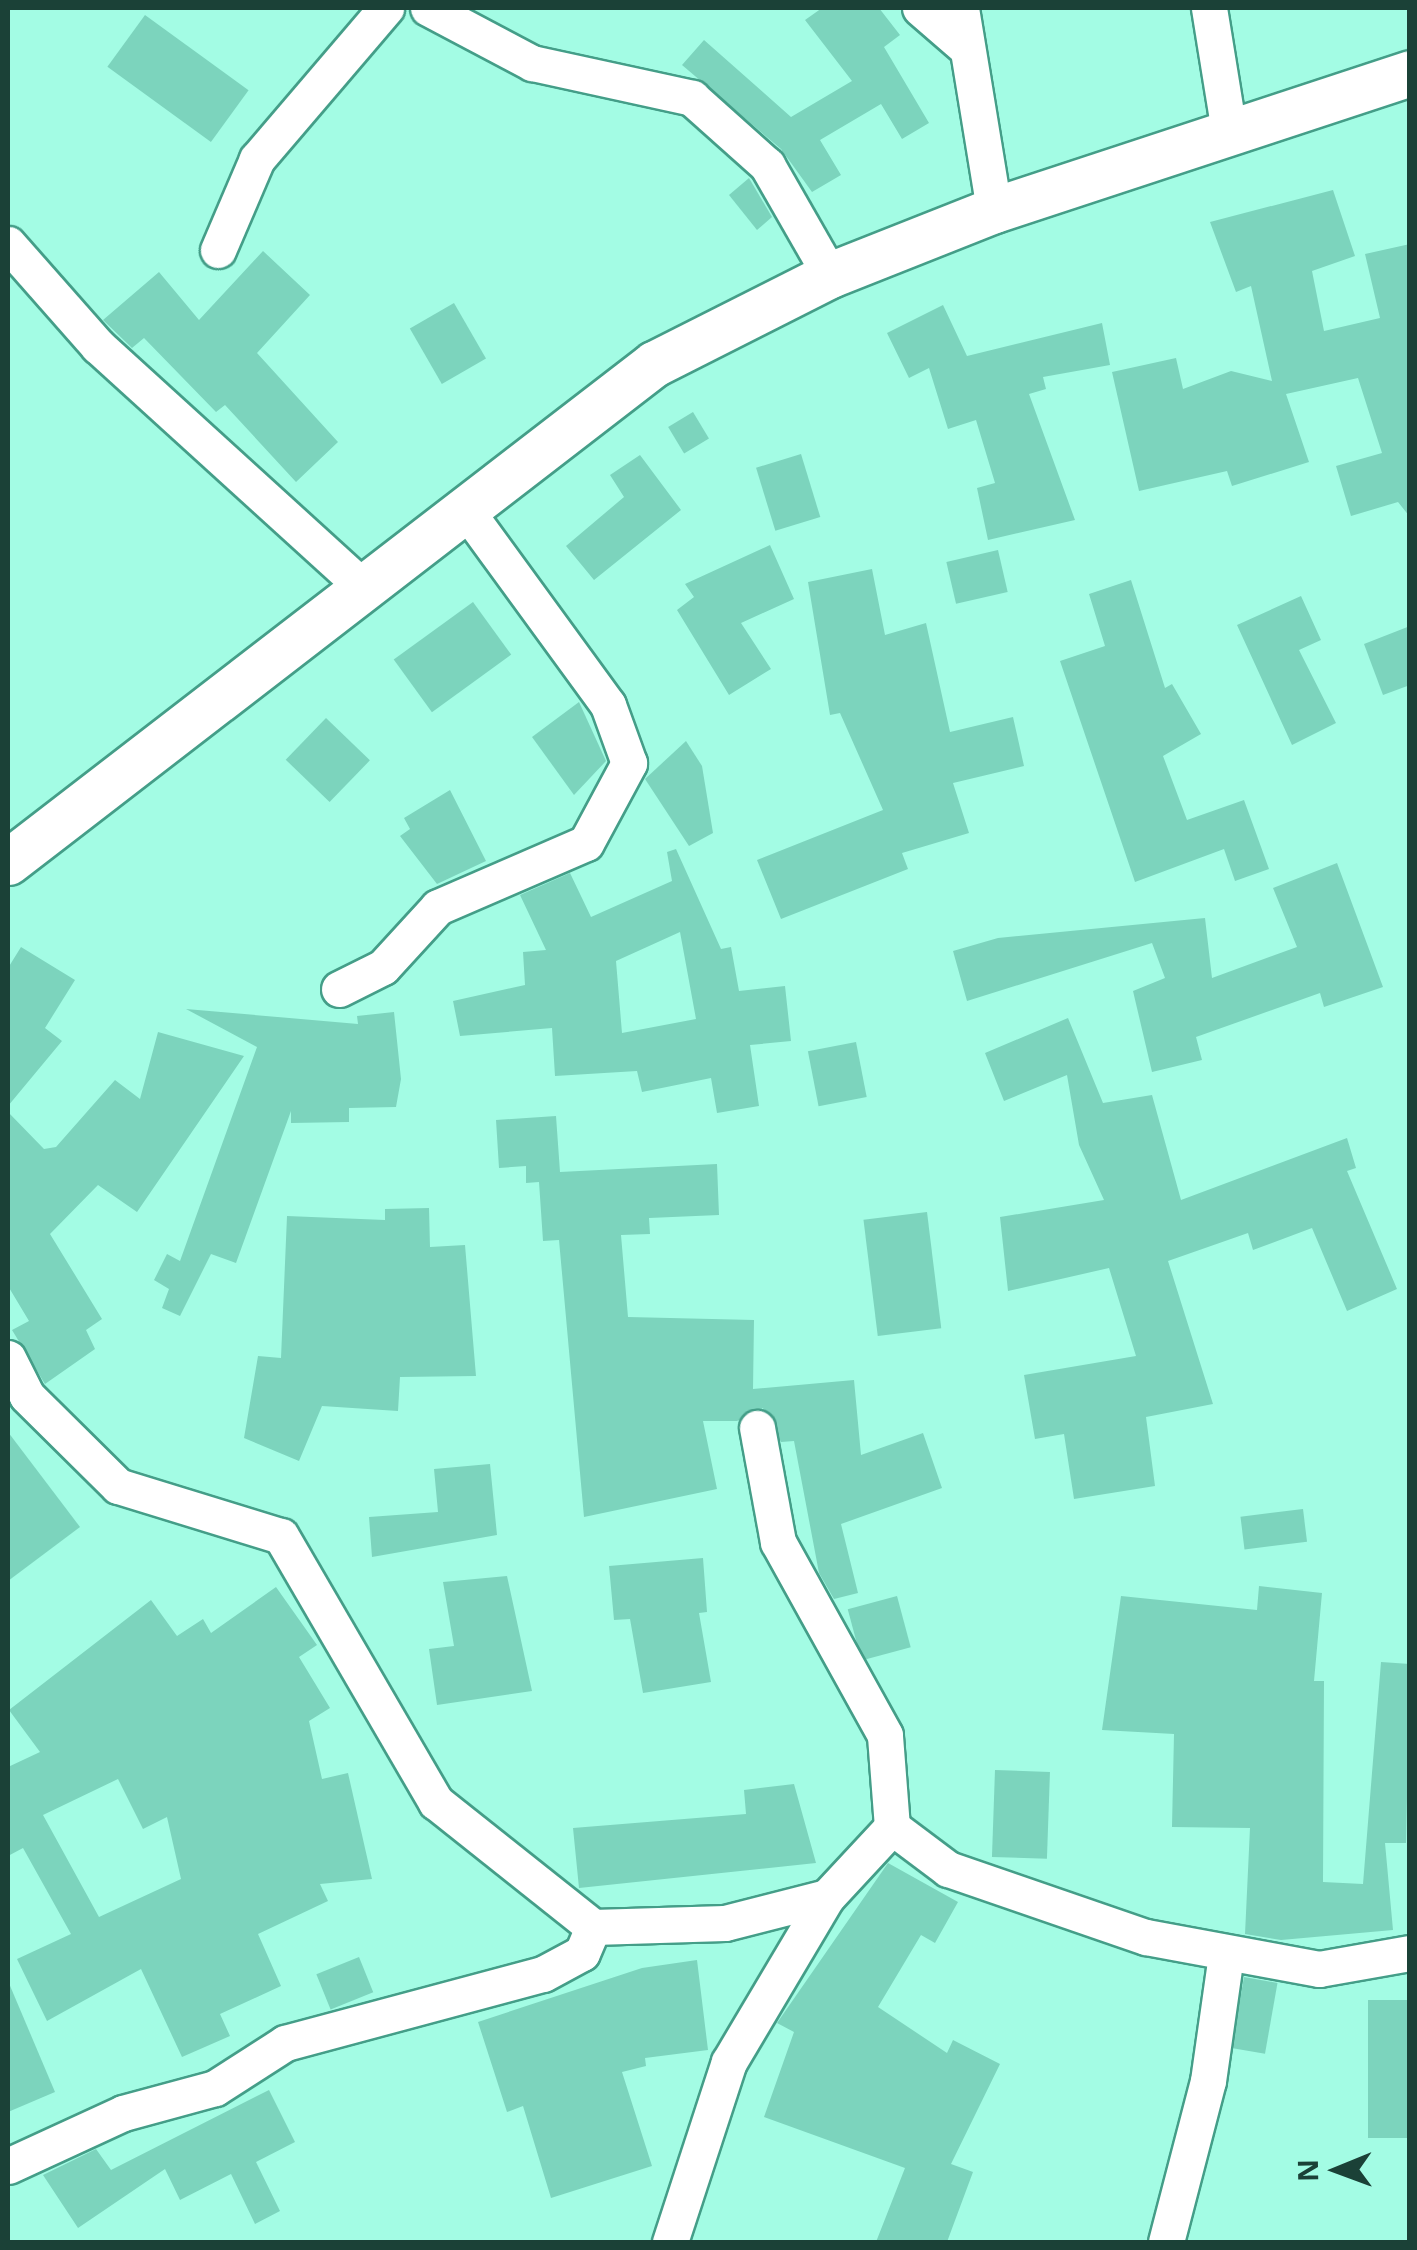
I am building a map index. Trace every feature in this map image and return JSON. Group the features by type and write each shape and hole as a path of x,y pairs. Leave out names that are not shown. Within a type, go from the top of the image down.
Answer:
{"main road":[{"path":"8,862 468,513 654,364 830,274 994,210 1410,73"}],"street":[{"path":"218,250 257,159 386,8"},
{"path":"428,8 532,63 692,98 767,165 830,274"},
{"path":"920,8 965,47"},
{"path":"962,8 965,47 994,210"},
{"path":"1209,8 1229,131"},
{"path":"8,244 98,346 366,590"},
{"path":"340,989 383,967 438,907 586,843 628,763 608,705 468,513"},
{"path":"8,1358 28,1396 118,1486 281,1536 436,1802 593,1927 725,1923 826,1897"},
{"path":"670,2242 728,2062 826,1897 892,1828 885,1735 778,1542 758,1428"},
{"path":"892,1828 948,1869 1226,1954 1318,1969 1410,1953"},
{"path":"8,2166 123,2114 215,2088 285,2042 543,1974 582,1953 593,1927"},
{"path":"1166,2242 1208,2081 1226,1954"}],"building":[{"path":"822,8 879,8 900,35 884,47 929,123 902,139 881,104 820,140 841,175 812,192 781,149 682,65 704,40 791,117 852,81 805,20"},
{"path":"145,15 249,90 211,142 107,67"},
{"path":"749,178 772,217 757,230 729,195"},
{"path":"1333,190 1355,256 1312,271 1324,331 1380,318 1365,254 1410,244 1410,517 1398,502 1351,516 1336,466 1382,453 1358,378 1286,394 1309,462 1232,486 1227,471 1139,491 1112,372 1176,358 1183,389 1231,371 1272,381 1251,286 1236,292 1210,222"},
{"path":"263,251 310,295 257,353 338,442 296,482 225,405 216,412 144,338 132,348 103,320 159,272 199,320"},
{"path":"454,303 486,358 442,384 410,328"},
{"path":"943,305 967,356 1102,323 1110,365 1043,377 1046,389 1029,394 1075,520 988,540 977,488 995,483 976,420 948,429 929,368 909,378 887,333"},
{"path":"693,412 709,439 684,454 668,427"},
{"path":"801,454 820,517 775,531 756,468"},
{"path":"640,455 681,510 594,580 566,546 624,497 610,475"},
{"path":"770,545 794,599 741,623 771,669 729,695 677,610 694,597 685,584"},
{"path":"998,550 1008,592 956,604 946,562"},
{"path":"872,569 885,635 926,623 950,732 1013,717 1024,766 953,783 969,833 902,853 908,869 781,919 757,860 883,810 840,713 830,715 808,582"},
{"path":"1131,580 1165,688 1172,684 1201,734 1163,756 1187,820 1244,800 1269,869 1235,881 1224,849 1135,882 1060,661 1105,646 1089,594"},
{"path":"1301,596 1321,640 1299,650 1336,723 1292,745 1237,625"},
{"path":"473,602 511,655 432,712 394,660"},
{"path":"1410,626 1410,685 1383,695 1364,644"},
{"path":"579,702 606,761 574,795 532,737"},
{"path":"326,718 370,760 330,802 286,760"},
{"path":"686,741 702,766 713,833 689,846 645,779"},
{"path":"450,790 486,861 437,884 400,836 410,829 404,818"},
{"path":"676,849 721,949 731,947 739,991 785,986 791,1041 750,1045 759,1106 717,1113 711,1078 642,1092 637,1071 555,1076 552,1028 460,1036 453,1001 525,985 523,952 546,950 520,895 570,873 591,917 672,881 667,852","holes":["680,932 696,1019 622,1033 616,961"]},
{"path":"1337,863 1383,987 1324,1007 1320,993 1196,1037 1202,1060 1152,1072 1133,991 1165,978 1152,943 967,1001 953,951 998,938 1205,918 1212,978 1297,947 1273,888"},
{"path":"21,947 75,980 45,1028 62,1041 8,1106 8,968"},
{"path":"186,1009 358,1024 357,1016 394,1012 401,1079 396,1107 349,1108 349,1122 291,1123 291,1111 236,1263 211,1254 180,1316 162,1308 169,1289 154,1280 167,1254 180,1261 257,1047"},
{"path":"1068,1018 1103,1103 1152,1095 1181,1200 1347,1138 1356,1168 1347,1171 1397,1289 1347,1311 1312,1228 1253,1250 1248,1233 1168,1261 1213,1404 1146,1417 1155,1486 1074,1499 1064,1434 1035,1439 1024,1375 1136,1356 1109,1268 1008,1291 1000,1217 1104,1200 1079,1145 1067,1075 1004,1101 985,1053"},
{"path":"158,1032 244,1056 137,1212 98,1185 50,1234 102,1319 86,1330 95,1349 45,1384 12,1330 29,1321 8,1286 8,1112 44,1149 56,1147 115,1080 140,1099"},
{"path":"856,1042 867,1097 819,1106 808,1051"},
{"path":"556,1116 560,1172 717,1164 719,1215 649,1218 650,1234 621,1235 628,1317 754,1320 753,1389 854,1380 861,1455 923,1433 942,1488 841,1524 858,1593 834,1599 819,1573 794,1441 781,1442 763,1408 737,1421 703,1421 717,1489 584,1517 559,1240 543,1241 539,1182 526,1183 526,1166 499,1168 496,1120"},
{"path":"429,1208 430,1247 465,1245 476,1376 400,1377 398,1411 322,1406 299,1461 244,1438 258,1356 281,1358 287,1216 385,1220 385,1209"},
{"path":"927,1212 941,1328 878,1336 863,1220"},
{"path":"8,1432 80,1527 8,1581"},
{"path":"490,1464 497,1535 372,1557 369,1517 438,1512 434,1469"},
{"path":"1303,1509 1307,1542 1244,1549 1240,1517"},
{"path":"703,1558 707,1612 699,1613 711,1682 643,1693 630,1619 614,1620 609,1566"},
{"path":"507,1576 532,1691 437,1705 429,1649 454,1646 443,1582"},
{"path":"1259,1586 1322,1593 1314,1681 1324,1681 1323,1882 1363,1884 1381,1662 1410,1664 1406,1843 1385,1843 1393,1930 1281,1940 1245,1934 1250,1828 1172,1827 1174,1734 1102,1730 1121,1596 1257,1610"},
{"path":"276,1587 317,1645 299,1657 330,1708 309,1721 322,1779 348,1773 372,1879 320,1884 328,1901 258,1934 281,1986 220,2014 230,2036 182,2057 141,1969 47,2021 17,1959 71,1934 23,1848 8,1856 8,1767 40,1752 9,1710 151,1600 177,1636 203,1619 211,1633","holes":["118,1779 143,1829 167,1817 181,1879 99,1917 43,1815"]},
{"path":"897,1596 911,1647 861,1660 848,1609"},
{"path":"995,1770 1050,1772 1047,1859 992,1857"},
{"path":"794,1784 816,1863 579,1888 573,1828 746,1814 744,1790"},
{"path":"888,1863 958,1902 935,1943 921,1935 878,2007 947,2053 953,2040 1000,2064 951,2164 973,2172 947,2242 876,2242 905,2168 764,2117 794,2032 777,2023"},
{"path":"359,1957 373,1992 331,2009 316,1974"},
{"path":"697,1960 708,2050 645,2058 646,2066 622,2072 652,2166 551,2198 523,2106 507,2112 478,2022 642,1968"},
{"path":"1244,1977 1277,1983 1265,2054 1231,2048"},
{"path":"8,1981 55,2092 8,2112"},
{"path":"1368,2000 1410,2000 1410,2138 1368,2138"},
{"path":"269,2090 295,2142 256,2162 280,2211 255,2224 231,2174 180,2200 165,2169 78,2228 43,2175 96,2149 111,2170"}]}
